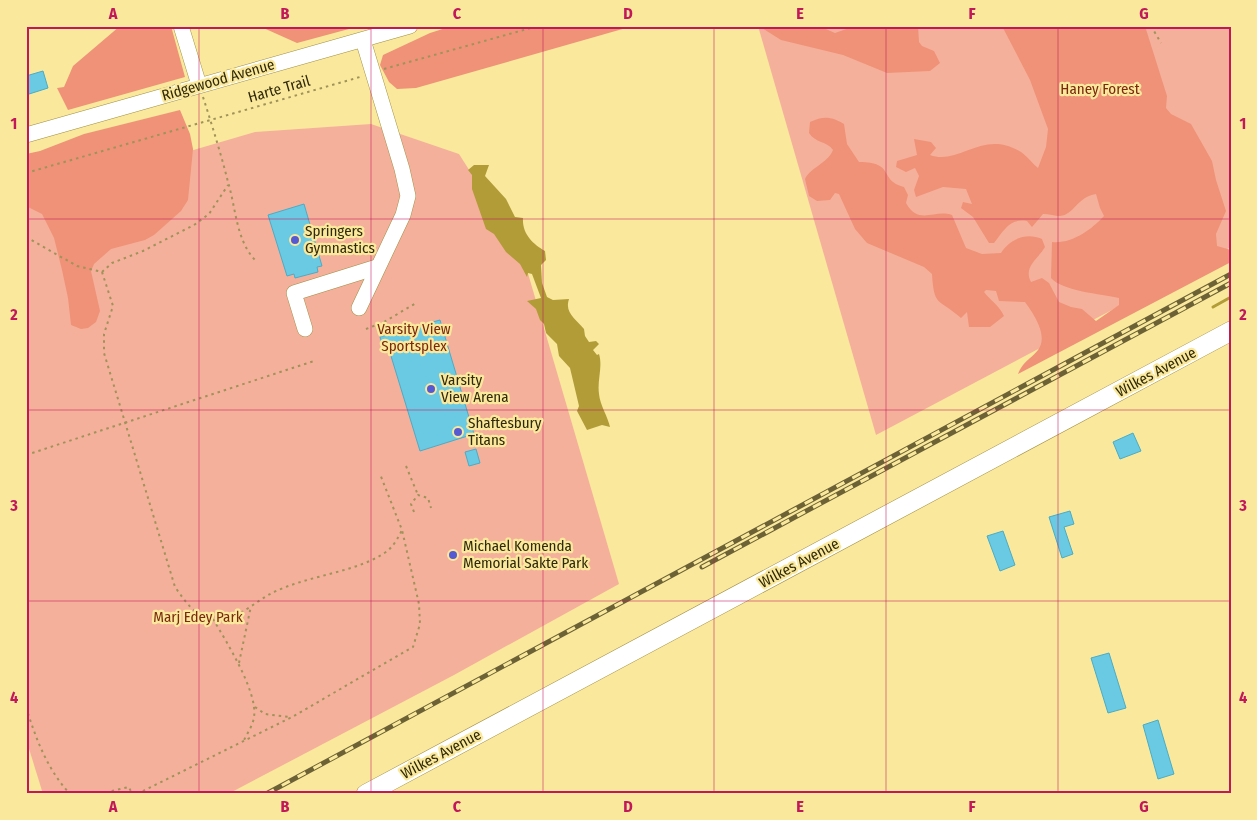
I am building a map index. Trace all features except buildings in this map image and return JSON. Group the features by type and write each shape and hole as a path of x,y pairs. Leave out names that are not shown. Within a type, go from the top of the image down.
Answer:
{"main road":[{"name":"Wilkes Avenue","path":"366,794 1231,332"}],"street":[{"path":"181,26 199,85"},
{"name":"Ridgewood Avenue","path":"26,135 410,26"},
{"path":"359,308 403,215 408,196 402,169 363,40"},
{"path":"305,329 294,294 377,267"}],"path":[{"name":"Harte Trail","path":"26,173 538,26"},
{"path":"1151,26 1161,43"},
{"path":"199,85 229,184 241,235 247,252 256,261"},
{"path":"102,272 112,262 143,251 194,225 209,214 229,184"},
{"path":"26,237 77,266 102,272"},
{"path":"102,272 113,306 104,334 104,353 175,587 200,616 219,620 251,606 290,584 372,560 393,548 402,530"},
{"path":"366,329 384,322 416,303"},
{"path":"26,454 314,362"},
{"path":"406,466 418,495"},
{"path":"137,794 292,717 413,647 420,624 419,604 402,530 380,474"},
{"path":"418,495 428,498 430,508"},
{"path":"414,512 411,504 418,495"},
{"path":"239,664 251,606"},
{"path":"213,619 239,664 254,707 254,719 243,742"},
{"path":"254,707 265,714 278,717 292,717"},
{"path":"26,708 36,739 49,766 70,794"},
{"path":"99,794 129,787 132,794"}],"green space":[{"path":"120,26 171,26 185,77 68,110 57,88 64,87 73,66"},
{"path":"259,26 360,26 297,43"},
{"path":"452,26 633,26 416,88 397,89 389,82 380,65 383,55 430,33"},
{"path":"758,26 1231,26 1231,247 876,435"},
{"path":"759,26 819,26 835,33 855,26 918,26 919,42 922,46 934,51 940,63 930,71 887,73 843,55 781,40"},
{"name":"Haney Forest","path":"1002,26 1145,26 1167,96 1166,108 1171,114 1191,124 1212,161 1226,211 1216,234 1217,246 1231,250 1231,262 1018,374 1025,363 1038,350 1042,338 1039,325 1025,302 999,301 996,291 986,290 984,292 1004,316 990,327 969,327 967,312 961,318 942,304 936,297 932,274 924,267 867,243 855,229 839,194 835,193 830,200 817,201 809,196 805,179 833,150 809,133 810,122 823,118 835,119 844,124 847,144 859,162 878,165 883,168 891,180 904,187 908,195 906,203 916,214 952,215 966,248 982,254 1001,253 1009,244 1019,238 1030,236 1042,239 1045,247 1030,267 1029,277 1031,282 1042,278 1049,283 1059,302 1082,309 1096,321 1119,305 1119,298 1073,289 1051,278 1052,242 1067,241 1081,235 1104,216 1096,194 1084,199 1065,215 1043,214 1032,227 1027,221 1016,221 1004,230 994,243 989,243 973,217 961,208 963,202 972,204 966,189 943,187 916,197 914,190 919,176 915,168 906,172 896,167 897,161 917,155 914,139 931,142 936,148 930,155 941,157 951,156 983,145 1007,146 1021,152 1038,168 1046,147 1048,129 1030,80"},
{"path":"180,110 190,134 193,149 188,200 181,211 154,235 145,240 111,249 94,264 91,271 100,311 96,322 88,328 81,329 71,325 68,298 54,238 42,214 26,206 26,154 40,151 84,134"},
{"name":"Marj Edey Park","path":"371,124 459,154 522,253 619,584 454,675 228,794 43,794 26,739 26,199 255,132"}],"shaded area":[{"path":"474,165 489,165 485,176 506,199 515,217 523,218 524,229 529,238 545,251 546,260 541,265 542,283 547,297 553,300 569,299 568,308 584,329 585,336 589,342 596,341 599,344 593,350 597,355 599,354 599,394 610,427 602,425 587,430 577,411 579,406 570,368 559,356 557,344 546,333 544,324 540,320 536,309 527,301 541,298 532,274 528,273 527,277 520,264 506,252 494,234 486,229 472,189 472,175 468,170"}],"waterway":[{"path":"1213,307 1231,297"}],"railway":[{"path":"266,794 1231,274"},
{"path":"702,567 1231,283"}],"place":[{"name":"Springers Gymnastics","path":"295,240"},
{"name":"Varsity View Arena","path":"431,389"},
{"name":"Shaftesbury Titans","path":"458,432"},
{"name":"Michael Komenda Memorial Sakte Park","path":"453,555"}],"park label":[{"name":"Varsity View Sportsplex","path":"414,338"}]}
